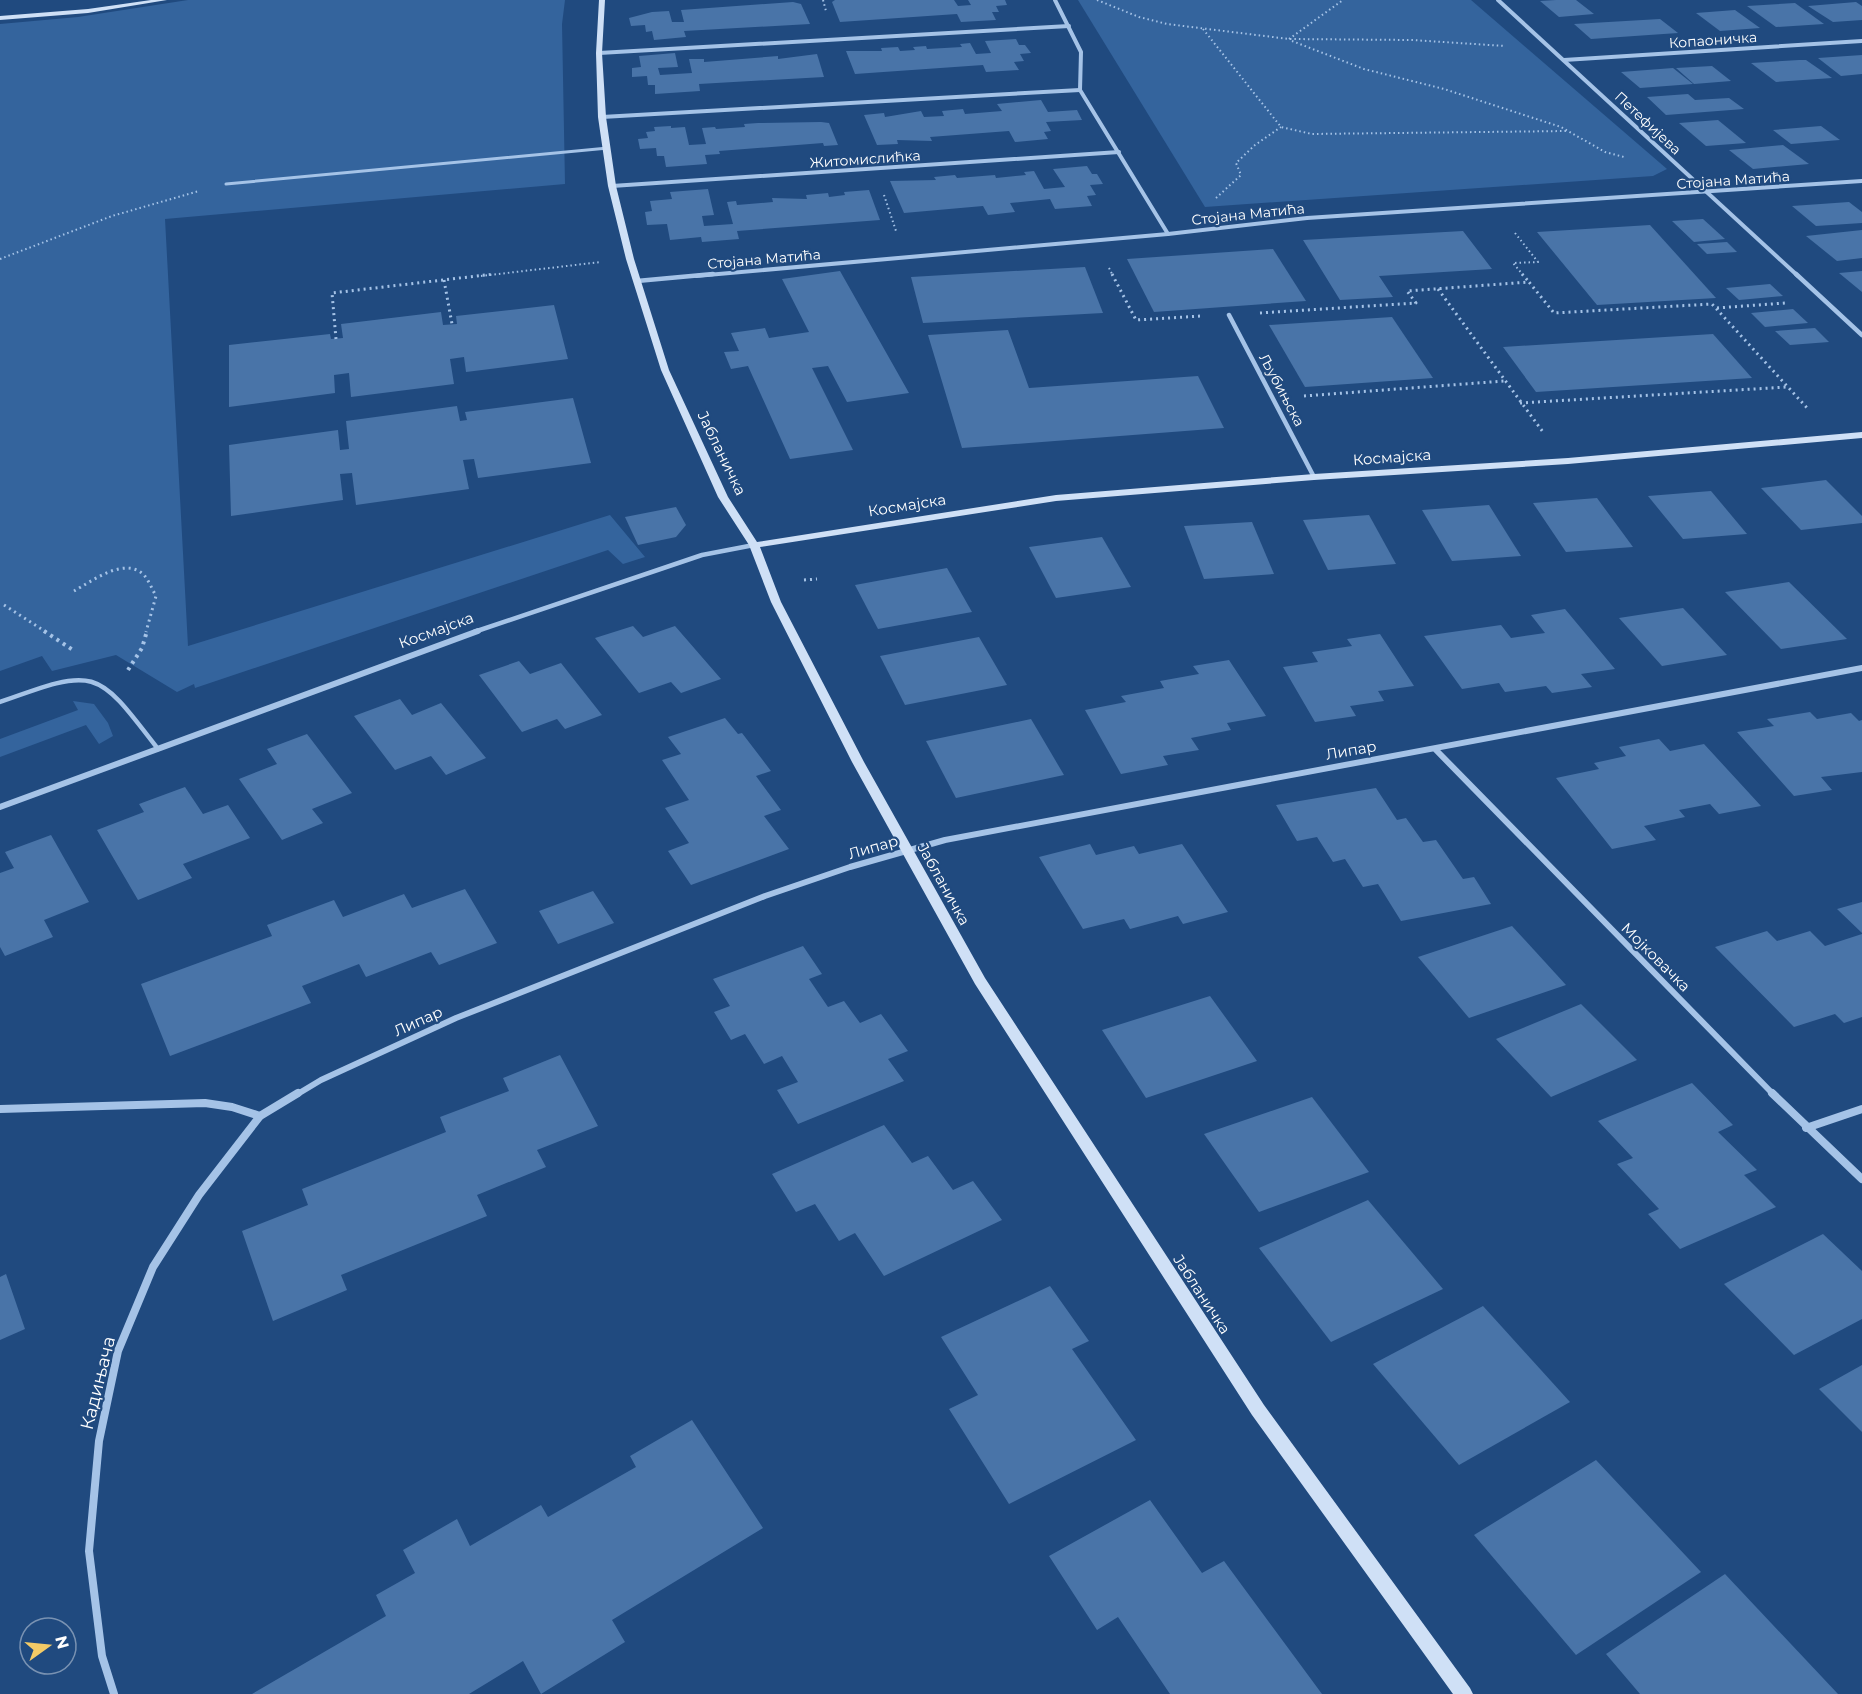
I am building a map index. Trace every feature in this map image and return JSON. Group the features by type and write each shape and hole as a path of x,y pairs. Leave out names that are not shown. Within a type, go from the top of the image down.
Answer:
{"street":[{"path":"0,18 164,0"},
{"name":"Јабланичка","path":"602,0 599,53 602,117 612,186 637,281 665,370 723,497 754,545 772,594 907,851 980,981 1232,1370 1464,1694"},
{"path":"1055,0 1081,52 1080,90 1168,234"},
{"name":"Петефијева","path":"1498,0 1862,335"},
{"path":"599,53 1069,26"},
{"name":"Копаоничка","path":"1564,60 1862,41"},
{"path":"602,117 1080,90"},
{"name":"Житомислићка","path":"612,186 1119,153"},
{"name":"Стојана Матића","path":"637,281 1426,209 1862,181"},
{"name":"Љубињска","path":"1229,315 1314,477"},
{"name":"Космајска","path":"0,807 500,623 693,558 754,545 1056,498 1314,477 1568,461 1862,435"},
{"name":"Липар","path":"260,1116 321,1080 456,1018 541,983 765,896 959,836 1436,750 1862,668"},
{"name":"Мојковачка","path":"1436,750 1806,1128 1862,1179"},
{"path":"0,1109 205,1103 232,1107 260,1116"},
{"path":"1806,1128 1862,1108"},
{"name":"Кадињача","path":"114,1694 102,1656 89,1551 99,1441 118,1351 153,1267 199,1195 260,1116"}],"lane":[{"path":"226,184 608,148"},
{"path":"0,702 68,680 84,680 107,688 158,749"}],"path":[{"path":"1097,0 1139,17 1289,39 1412,40 1551,48"},
{"path":"1289,39 1343,0"},
{"path":"1203,28 1281,127 1312,134 1568,131"},
{"path":"1289,39 1364,69 1444,89 1568,131 1605,152 1626,158"},
{"path":"1209,201 1215,199 1241,175 1236,163 1255,145 1281,127"},
{"path":"0,259 112,216 162,200 226,184"},
{"path":"1511,228 1538,262 1513,263 1554,313 1712,304 1835,439"},
{"path":"1096,240 1136,320 1416,303 1407,291 1529,282"},
{"path":"336,339 332,293 604,262"},
{"path":"444,280 452,324"},
{"path":"1438,288 1520,403 1549,438"},
{"path":"1717,308 1824,300"},
{"path":"1298,396 1504,381"},
{"path":"1520,403 1787,387"},
{"path":"74,591 111,572 131,568 143,574 156,596 142,648 127,671 107,688"},
{"path":"804,580 817,579"},
{"path":"4,605 71,649"}],"shaded area":[{"path":"188,0 565,0 562,24 565,184 165,219 188,646 610,515 645,557 623,564 608,550 195,688 194,684 177,692 116,655 52,671 42,656 0,671 0,24 78,17"},
{"path":"1078,0 1471,0 1667,169 1653,176 1205,207"},
{"path":"73,701 94,704 108,723 113,736 99,744 86,725 0,757 0,739 78,710"}],"building":[{"path":"835,0 954,0 958,6 971,5 968,0 1005,0 1007,5 996,6 999,12 992,12 996,20 961,22 957,14 840,22 832,2"},
{"path":"1576,0 1594,14 1559,17 1540,1"},
{"path":"793,2 801,4 810,24 684,31 686,37 654,40 652,31 646,32 645,25 631,26 629,18 652,12 669,11 672,22 684,22 681,10"},
{"path":"1856,2 1862,6 1862,20 1833,22 1808,6"},
{"path":"1795,3 1824,24 1776,27 1747,6"},
{"path":"1735,10 1760,28 1720,31 1696,13"},
{"path":"1660,19 1678,33 1591,39 1574,24"},
{"path":"1016,39 1019,45 1025,45 1031,53 1020,54 1024,61 1014,62 1019,70 986,72 983,65 855,74 846,51 882,51 881,48 898,47 900,51 915,50 913,47 926,46 927,49 962,47 960,44 970,43 976,54 991,53 985,41"},
{"path":"675,53 678,67 658,68 660,75 692,73 689,59 704,59 704,62 778,56 778,59 817,54 824,77 699,84 700,91 655,94 655,85 648,85 647,76 632,77 632,68 641,67 639,56"},
{"path":"1862,55 1862,74 1841,76 1818,58"},
{"path":"1806,60 1832,78 1776,82 1751,63"},
{"path":"1712,66 1731,81 1694,84 1676,68"},
{"path":"1673,68 1693,84 1640,88 1621,72"},
{"path":"1688,94 1695,100 1729,98 1744,109 1666,115 1647,97"},
{"path":"1041,100 1048,112 1077,110 1082,120 1046,122 1051,131 1044,132 1048,139 1015,142 1009,131 930,137 932,141 897,140 898,144 877,145 864,115 884,113 885,117 921,111 924,117 944,116 942,111 963,109 965,114 1002,111 997,104"},
{"path":"1718,120 1746,143 1706,146 1679,123"},
{"path":"758,123 829,123 838,145 824,146 823,143 719,151 720,154 705,155 707,164 666,167 664,156 657,156 656,148 640,149 638,139 648,138 646,132 655,131 654,127 685,127 689,145 706,144 702,128 745,127 744,124"},
{"path":"1821,126 1840,140 1791,144 1773,130"},
{"path":"1783,145 1809,164 1753,169 1729,150"},
{"path":"1087,166 1092,174 1097,174 1103,184 1090,185 1096,195 1087,196 1092,206 1055,209 1050,199 1010,203 1015,212 988,215 983,206 904,213 890,181 936,180 934,177 955,175 957,178 995,175 996,178 1026,175 1024,172 1034,171 1044,189 1065,187 1053,169"},
{"path":"708,189 714,215 702,216 704,226 733,224 727,202 736,201 737,205 773,202 772,198 807,199 806,195 828,193 829,197 845,195 844,192 869,190 880,220 737,231 739,239 702,242 701,237 670,240 667,224 647,225 645,212 652,211 650,201 672,199 670,192"},
{"path":"1849,202 1862,212 1862,223 1816,226 1792,206"},
{"path":"1703,219 1725,239 1694,242 1672,221"},
{"path":"1650,225 1716,298 1597,305 1537,232"},
{"path":"1862,230 1862,258 1837,261 1806,236"},
{"path":"1463,231 1492,269 1379,276 1393,297 1340,300 1303,240"},
{"path":"1727,242 1737,252 1707,254 1697,244"},
{"path":"1273,249 1306,301 1154,312 1127,259"},
{"path":"1085,267 1103,313 923,323 911,277"},
{"path":"840,271 909,393 847,402 828,366 812,368 853,450 790,459 748,366 731,369 724,352 739,351 731,333 765,328 769,338 809,332 782,279"},
{"path":"1862,271 1862,292 1839,273"},
{"path":"1770,284 1783,296 1739,300 1726,288"},
{"path":"554,305 568,359 466,372 464,357 450,359 454,384 351,397 349,373 334,375 335,393 229,407 229,345 330,334 331,339 343,338 341,324 441,312 443,325 457,324 456,316"},
{"path":"1793,309 1808,323 1765,327 1751,313"},
{"path":"1392,317 1433,378 1305,387 1269,325"},
{"path":"1815,328 1829,342 1790,345 1775,331"},
{"path":"1008,330 1029,388 1198,376 1224,428 962,448 928,335"},
{"path":"1713,334 1752,378 1536,392 1503,347"},
{"path":"573,398 591,463 478,478 474,459 463,460 469,489 356,505 352,473 340,474 343,500 231,516 229,445 338,430 340,450 349,449 346,421 457,406 460,421 467,420 465,412"},
{"path":"1826,480 1862,516 1862,523 1801,530 1761,488"},
{"path":"1711,491 1747,534 1683,539 1648,496"},
{"path":"1597,498 1633,547 1566,552 1533,503"},
{"path":"1489,505 1521,556 1452,561 1422,510"},
{"path":"676,507 686,525 676,537 638,545 625,517"},
{"path":"1369,515 1396,564 1328,570 1303,520"},
{"path":"1252,522 1274,574 1204,579 1184,526"},
{"path":"1102,537 1131,587 1056,598 1029,547"},
{"path":"947,568 972,612 878,629 855,585"},
{"path":"1789,582 1847,639 1781,649 1725,592"},
{"path":"1683,608 1727,655 1662,666 1619,618"},
{"path":"1565,609 1615,669 1581,674 1592,687 1552,693 1546,686 1505,692 1499,683 1462,689 1424,636 1501,625 1511,638 1545,633 1531,615"},
{"path":"633,626 643,637 675,626 721,679 681,693 671,682 639,693 595,638"},
{"path":"1380,634 1414,686 1378,691 1384,701 1350,706 1356,716 1315,722 1283,667 1318,662 1312,652 1352,646 1347,639"},
{"path":"979,637 1007,685 905,705 880,656"},
{"path":"1229,660 1266,716 1227,723 1231,730 1191,738 1199,750 1163,756 1168,765 1121,774 1085,710 1126,702 1121,696 1164,688 1160,681 1199,674 1193,666"},
{"path":"519,661 530,674 561,663 602,715 565,729 557,719 522,732 479,675"},
{"path":"400,699 412,715 441,703 486,758 446,775 431,756 395,770 354,716"},
{"path":"1810,712 1817,719 1851,713 1859,721 1862,720 1862,772 1821,777 1832,790 1794,796 1737,732 1774,726 1767,719"},
{"path":"725,718 738,734 742,733 771,771 756,776 781,810 764,816 789,849 691,885 668,851 689,843 665,808 689,800 662,760 681,754 668,737"},
{"path":"1031,719 1064,775 956,798 926,741"},
{"path":"307,734 352,793 312,809 323,823 282,840 239,779 277,764 267,749"},
{"path":"1659,739 1670,751 1704,744 1761,806 1719,814 1710,804 1679,810 1685,817 1644,826 1656,840 1612,849 1556,778 1599,769 1594,763 1626,756 1619,747"},
{"path":"185,787 203,814 228,805 250,838 183,864 192,878 138,900 97,830 144,812 139,804"},
{"path":"1376,788 1397,820 1406,818 1423,842 1436,840 1463,879 1474,877 1491,904 1401,921 1378,884 1363,887 1345,859 1333,862 1317,837 1297,841 1276,805"},
{"path":"51,835 89,902 44,920 53,937 5,956 0,947 0,873 14,868 5,852"},
{"path":"1090,844 1096,855 1134,846 1139,854 1182,844 1228,912 1183,924 1178,916 1130,929 1124,919 1083,929 1039,857"},
{"path":"465,889 497,943 439,965 431,952 366,977 359,964 302,986 311,1003 170,1056 141,984 272,936 267,925 334,900 343,917 404,894 412,908"},
{"path":"593,891 614,923 558,944 539,911"},
{"path":"1862,902 1862,933 1837,909"},
{"path":"1512,926 1566,985 1469,1018 1418,957"},
{"path":"1767,931 1777,941 1810,931 1825,946 1862,934 1862,1017 1844,1023 1835,1014 1794,1027 1715,947"},
{"path":"803,946 822,974 809,979 828,1007 844,1001 860,1023 881,1014 908,1051 888,1059 904,1081 798,1124 777,1090 798,1082 782,1056 764,1064 745,1034 731,1040 714,1012 730,1006 713,979"},
{"path":"1210,996 1257,1061 1146,1098 1102,1030"},
{"path":"1581,1004 1637,1060 1551,1097 1496,1039"},
{"path":"560,1055 598,1126 537,1150 546,1167 477,1195 487,1216 341,1275 347,1290 273,1321 242,1231 308,1205 302,1189 446,1132 440,1117 509,1091 503,1078"},
{"path":"1692,1083 1733,1125 1718,1132 1757,1170 1744,1175 1776,1207 1680,1249 1648,1214 1659,1209 1617,1164 1633,1158 1598,1121"},
{"path":"1312,1097 1369,1172 1259,1212 1204,1134"},
{"path":"884,1125 912,1163 928,1156 953,1190 973,1181 1002,1220 884,1276 855,1233 839,1241 815,1204 796,1212 772,1174"},
{"path":"1368,1200 1443,1289 1331,1342 1259,1248"},
{"path":"1823,1234 1862,1271 1862,1319 1794,1355 1724,1284"},
{"path":"6,1274 25,1329 0,1340 0,1277"},
{"path":"1050,1286 1089,1341 1072,1349 1136,1440 1009,1504 949,1409 978,1395 941,1337"},
{"path":"1483,1306 1570,1402 1459,1465 1373,1364"},
{"path":"1862,1365 1862,1432 1819,1389"},
{"path":"692,1420 763,1528 612,1620 625,1642 541,1694 523,1661 469,1694 252,1694 386,1616 376,1595 415,1573 403,1550 457,1519 470,1546 541,1505 548,1517 636,1467 630,1456"},
{"path":"1596,1460 1701,1572 1576,1655 1474,1535"},
{"path":"1150,1500 1202,1573 1224,1561 1322,1694 1170,1694 1118,1617 1097,1630 1049,1556"},
{"path":"1725,1574 1838,1694 1640,1694 1606,1654"}]}
